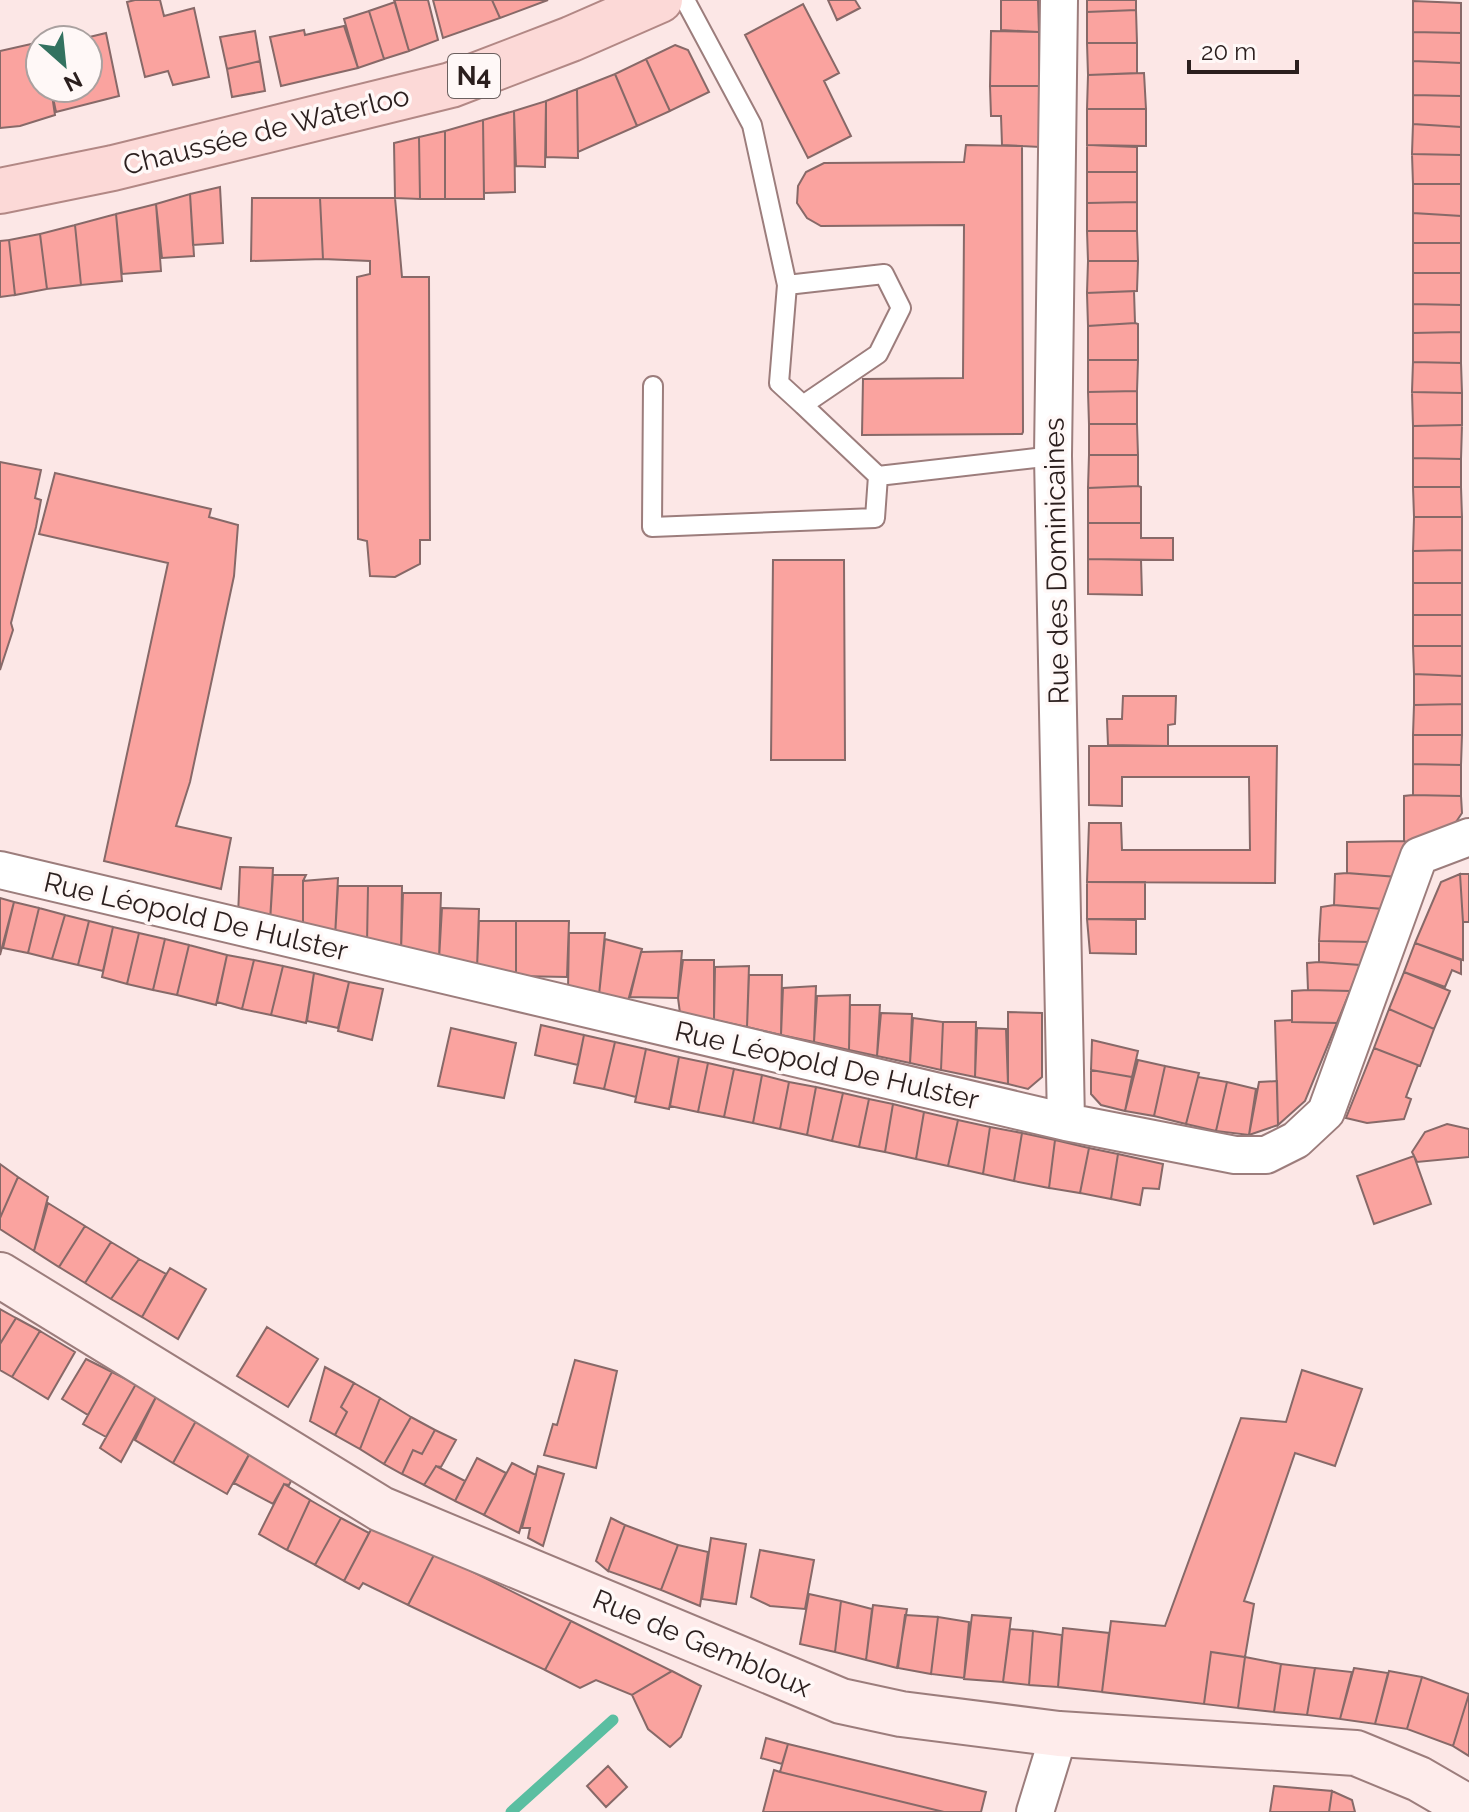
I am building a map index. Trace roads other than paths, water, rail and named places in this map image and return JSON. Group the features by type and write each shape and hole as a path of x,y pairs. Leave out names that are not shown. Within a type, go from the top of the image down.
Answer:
{"main road":[{"name":"Chaussée de Waterloo","path":"0,191 113,168 451,85 571,39 660,0"},
{"name":"Rue de Gembloux","path":"0,1275 381,1509 841,1701 901,1714 1059,1734 1356,1753 1419,1779 1469,1808"}],"street":[{"name":"Rue des Dominicaines","path":"1059,0 1053,456 1066,1122"},
{"name":"Rue Léopold De Hulster","path":"0,870 1066,1122 1235,1155 1266,1155 1296,1140 1326,1112 1419,856 1469,837"},
{"path":"1035,1812 1059,1734"}],"lane":[{"path":"685,0 752,125 787,285 779,383 878,476 1053,456"},
{"path":"787,285 884,274 901,308 878,354 803,405"},
{"path":"653,386 652,527 875,518 878,476"}],"waterway":[{"path":"511,1812 613,1720"}]}
